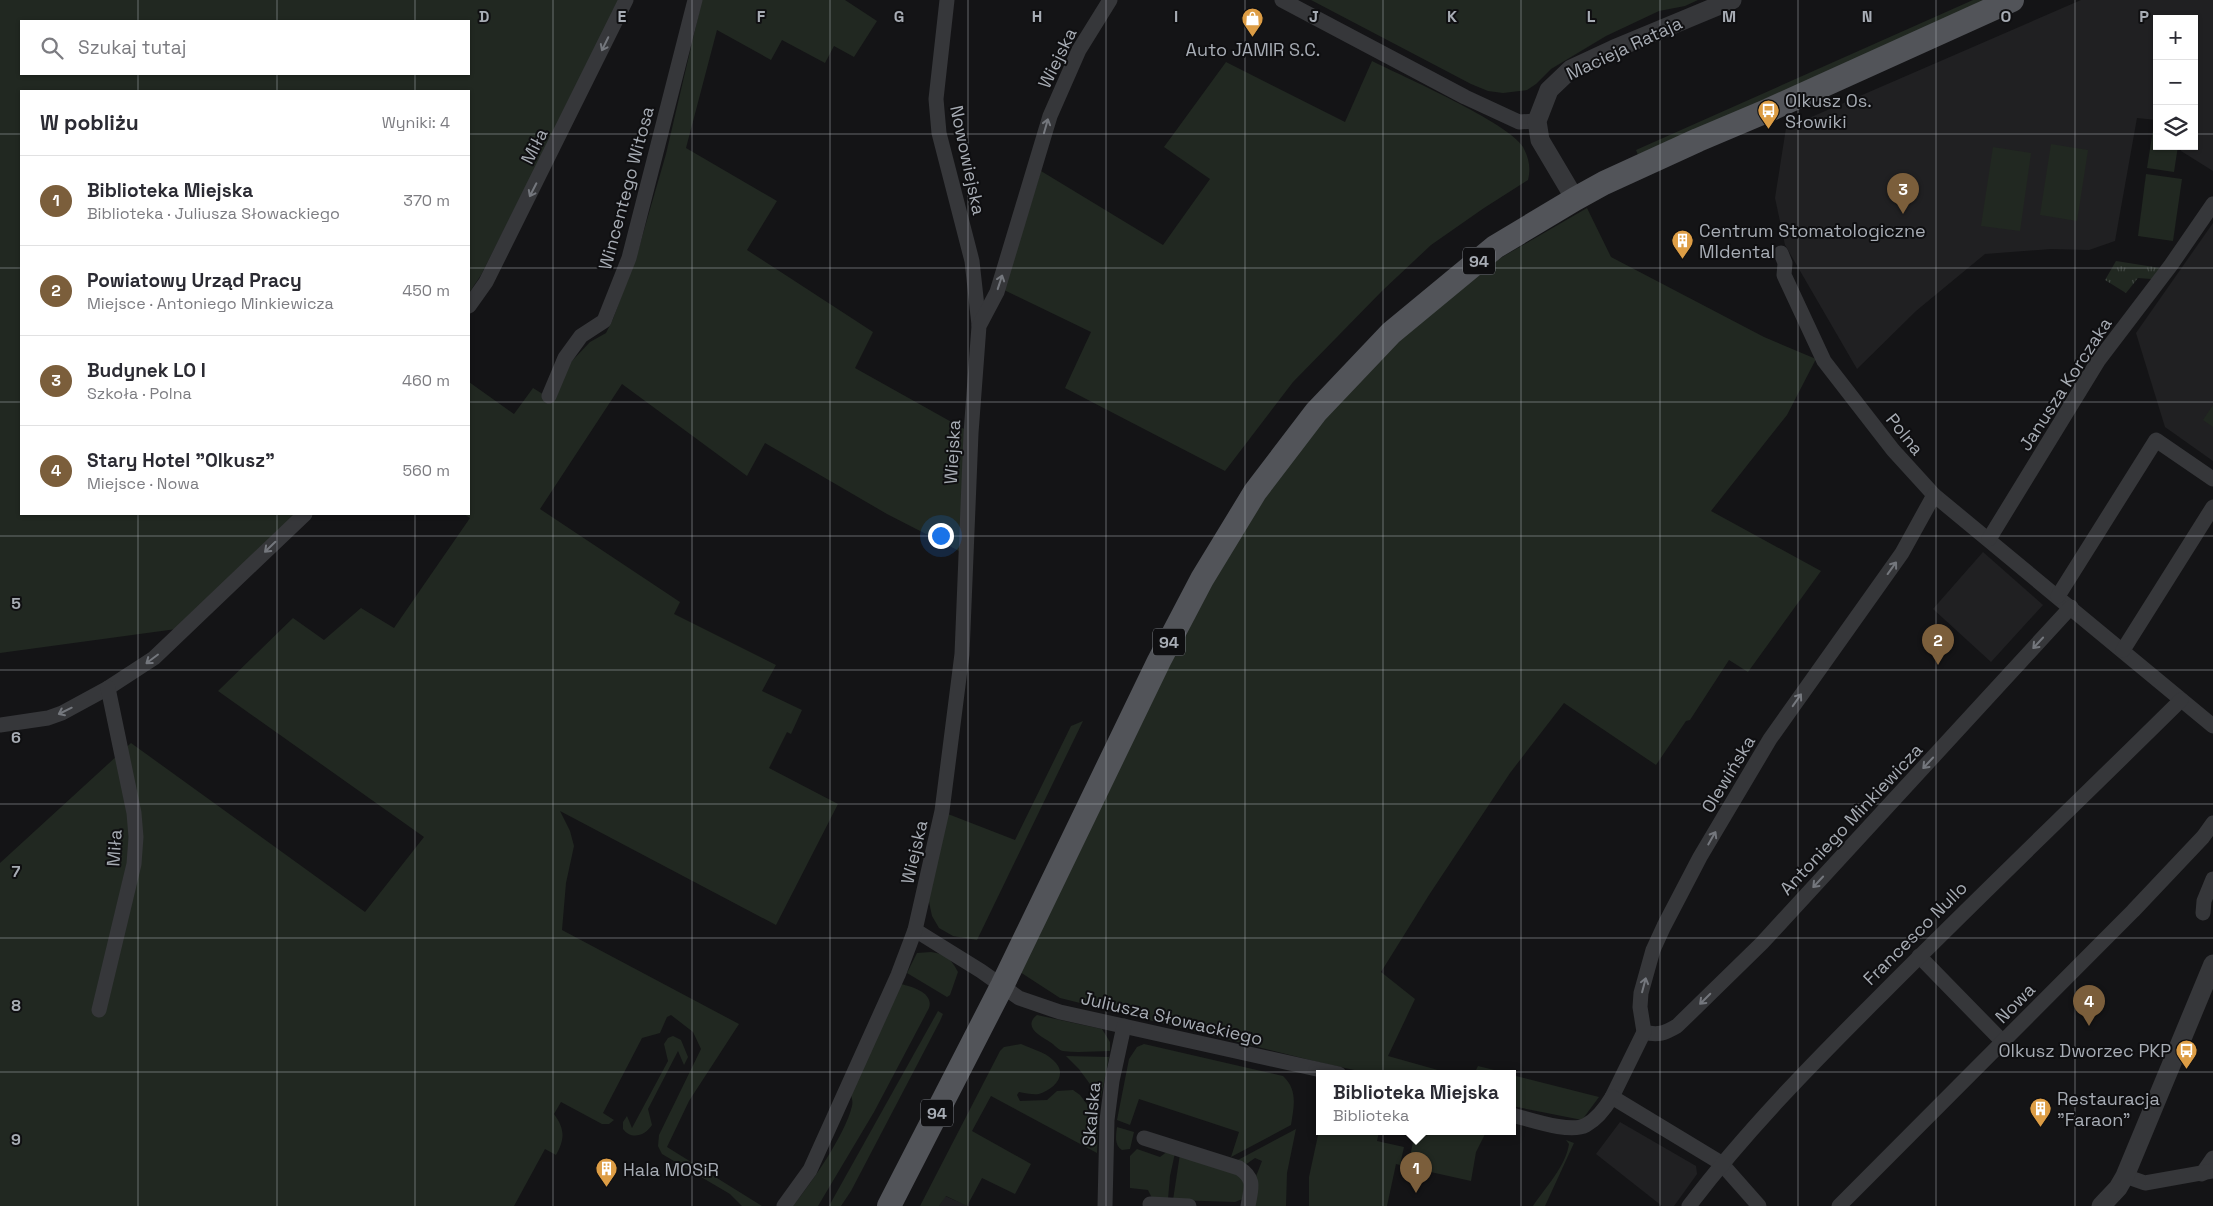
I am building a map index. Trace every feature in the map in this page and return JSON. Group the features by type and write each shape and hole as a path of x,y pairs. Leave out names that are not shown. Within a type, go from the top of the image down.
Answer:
{"main road":[{"name":"94","path":"889,1206 1002,986 1159,661 1202,579 1255,492 1316,412 1390,333 1495,247 1575,199 1604,183 1698,140 1769,110 2012,0"}],"street":[{"name":"Miła","path":"470,305 486,282 626,0"},
{"name":"Wincentego Witosa","path":"549,396 565,358 581,336 604,321 629,258 695,0"},
{"name":"Nowowiejska","path":"947,0 936,100 939,133 972,261 980,326"},
{"name":"Wiejska","path":"784,1206 814,1162 898,975 915,930 942,811 962,654 971,433 980,326 1000,284 1050,116 1079,50 1110,0"},
{"path":"1282,0 1465,97 1519,122 1537,121 1540,140 1575,199"},
{"name":"Macieja Rataja","path":"1537,121 1549,90 1571,69 1732,0"},
{"name":"Janusza Korczaka","path":"1989,539 2098,361 2171,265 2213,204"},
{"name":"Polna","path":"1781,253 1785,263 1784,275 1824,360 1893,450 1934,495 2213,726"},
{"path":"2058,596 2156,440 2213,480"},
{"name":"Olewińska","path":"1644,1032 1640,1007 1653,950 1700,857 1770,739 1902,553 1934,495"},
{"path":"2122,650 2213,507"},
{"path":"0,725 48,718 108,688 154,658 304,515"},
{"name":"Antoniego Minkiewicza","path":"1644,1032 1654,1035 1665,1033 1677,1026 1755,950 2071,607"},
{"name":"Miła","path":"99,1010 134,864 136,837 134,814 108,688"},
{"name":"Francesco Nullo","path":"1689,1206 1721,1163 1840,1036 1918,956 2181,700"},
{"name":"Nowa","path":"1839,1206 2133,911 2203,837 2213,823"},
{"path":"2203,913 2204,901 2213,879"},
{"name":"Juliusza Słowackiego","path":"915,930 1019,998 1060,1012 1321,1070"},
{"path":"1918,956 2003,1042"},
{"path":"2101,1206 2118,1188 2125,1176 2213,964"},
{"name":"Skalska","path":"1105,1206 1107,1120 1112,1081 1124,1026"},
{"path":"1516,1116 1567,1128 1584,1126 1595,1118 1612,1097 1644,1032"},
{"path":"1612,1097 1721,1163 1760,1206"},
{"path":"1144,1138 1239,1168 1249,1174 1251,1181 1248,1206"},
{"path":"2125,1176 2145,1183 2208,1173 2213,1158"},
{"path":"1150,1204 1189,1206"}],"shaded area":[{"path":"2081,0 2213,0 2213,171 2181,151 2198,150 2198,15 2153,15 2153,120 2137,118 2115,241 2089,250 2051,249 1985,254 1916,311 1857,369 1785,245 1775,198 1786,128"},
{"path":"2213,223 2213,461 2165,427 2136,333"},
{"path":"1983,552 2043,605 1991,662 1933,609"},
{"path":"1620,1122 1696,1166 1697,1174 1674,1206 1662,1206 1596,1154"},
{"path":"945,1196 968,1206 939,1206"}],"green space":[{"path":"0,0 620,0 481,275 470,292 470,90 20,90 20,515 298,515 191,627 0,653"},
{"path":"702,0 845,0 877,21 854,57 834,46 825,63 782,40 771,60 717,30 686,148 777,201 747,250 873,332 855,368 964,429 961,552 887,514 765,443 747,476 622,384 540,509 680,602 674,614 776,665 762,691 802,710 791,734 787,732 769,768 838,804 776,925 560,811 570,831 574,846 566,883 562,930 739,1024 689,1101 667,1147 762,1206 742,1206 730,1194 662,1154 658,1146 659,1135 701,1049 693,1032 671,1015 667,1017 660,1033 642,1038 603,1113 614,1120 609,1124 602,1124 561,1102 554,1114 562,1129 559,1149 556,1155 545,1149 514,1206 0,1206 0,863 131,743 365,912 424,837 218,691 293,618 324,640 361,608 394,628 470,518 466,515 470,515 470,383 514,414 533,388 554,401 570,363 590,342 606,333 613,319 638,251 666,154"},
{"path":"1311,0 1698,0 1685,6 1659,11 1606,36 1551,69 1527,90 1503,93 1488,91 1471,84"},
{"path":"1973,0 1993,0 1638,155 1636,150"},
{"path":"1372,61 1477,113 1514,137 1527,155 1529,163 1528,180 1431,245 1382,291 1293,382 1225,471 1065,388 1091,332 1004,290 1041,171 1163,245 1210,179 1164,147 1226,62 1345,122"},
{"path":"2153,129 2153,150 2177,150 2174,172 2147,168"},
{"path":"2051,144 2088,150 2077,221 2040,215"},
{"path":"1993,147 2031,153 2020,231 1981,226"},
{"path":"2146,174 2182,179 2173,241 2138,236"},
{"path":"1587,208 1611,257 1764,337 1816,359 1787,415 1711,511 1821,571 1748,672 1729,660 1690,720 1686,721 1656,765 1564,703 1510,773 1429,895 1381,972 1415,999 1388,1056 1438,1070 1354,1070 1060,998 1020,972 1206,585 1321,416 1406,329 1497,260"},
{"path":"2116,261 2160,268 2152,279 2138,278 2126,293 2105,280"},
{"path":"2213,405 2213,427 2203,420"},
{"path":"1083,721 977,940 953,936 939,928 932,916 928,897 948,814 1015,840 1071,726"},
{"path":"931,952 941,954 947,958 958,972 950,995 947,997 907,973 917,953"},
{"path":"901,984 921,991 926,995 930,1003 929,1008 874,1112 818,1206 793,1206 835,1144 848,1118 852,1106 851,1095"},
{"path":"938,1011 943,1014 940,1021 851,1191 841,1206 829,1206"},
{"path":"1037,1015 1102,1029 1110,1042 1110,1051 1075,1052 1058,1049 1034,1031 1031,1023"},
{"path":"673,1036 681,1040 688,1057 684,1065 678,1051 648,1109 652,1125 642,1134 630,1135 623,1129 623,1122 627,1116 632,1128 668,1061 664,1044 668,1038"},
{"path":"1021,1044 1050,1057 1058,1065 1060,1076 1055,1085 1045,1092 1029,1094 1019,1092 1017,1095 1020,1101 1047,1100 1057,1091 1073,1090 1080,1095 1095,1115 1098,1130 1097,1153 991,1096 972,1131 1031,1164 1015,1194 982,1178 967,1206 946,1196 939,1206 920,1206 1000,1051 1004,1047"},
{"path":"1144,1044 1283,1076 1291,1087 1294,1099 1291,1125 1231,1157 1239,1132 1139,1099 1130,1125 1117,1120 1129,1059 1137,1047"},
{"path":"1066,1056 1109,1057 1101,1097 1079,1069"},
{"path":"1478,1066 1494,1070 1476,1070"},
{"path":"1516,1076 1599,1097 1582,1120 1516,1107"},
{"path":"1117,1127 1134,1132 1130,1149 1122,1150 1119,1148 1116,1140"},
{"path":"1296,1129 1287,1173 1286,1206 1252,1206 1255,1179 1262,1161 1255,1158 1245,1165 1236,1161"},
{"path":"1318,1135 1378,1135 1377,1141 1404,1147 1400,1165 1396,1164 1387,1206 1309,1206 1309,1177"},
{"path":"1414,1135 1484,1135 1476,1152 1471,1181 1408,1167"},
{"path":"1566,1140 1574,1143 1545,1206 1533,1206 1564,1160 1569,1144"},
{"path":"1137,1149 1160,1157 1168,1151 1175,1153 1168,1199 1152,1198 1148,1190 1130,1188 1130,1156"},
{"path":"1180,1154 1244,1176 1245,1198 1235,1202 1173,1200"}],"place":[{"name":"Auto JAMIR S.C.","path":"1253,38"},
{"name":"Olkusz Os. Słowiki","path":"1769,129"},
{"name":"Budynek LO I","path":"1903,214"},
{"name":"Centrum Stomatologiczne MIdental","path":"1683,259"},
{"name":"Powiatowy Urząd Pracy","path":"1938,665"},
{"name":"Stary Hotel \"Olkusz\"","path":"2089,1026"},
{"name":"Olkusz Dworzec PKP","path":"2187,1069"},
{"name":"Restauracja \"Faraon\"","path":"2041,1127"},
{"name":"Hala MOSiR","path":"607,1188"},
{"name":"Biblioteka Miejska","path":"1416,1193"}]}
